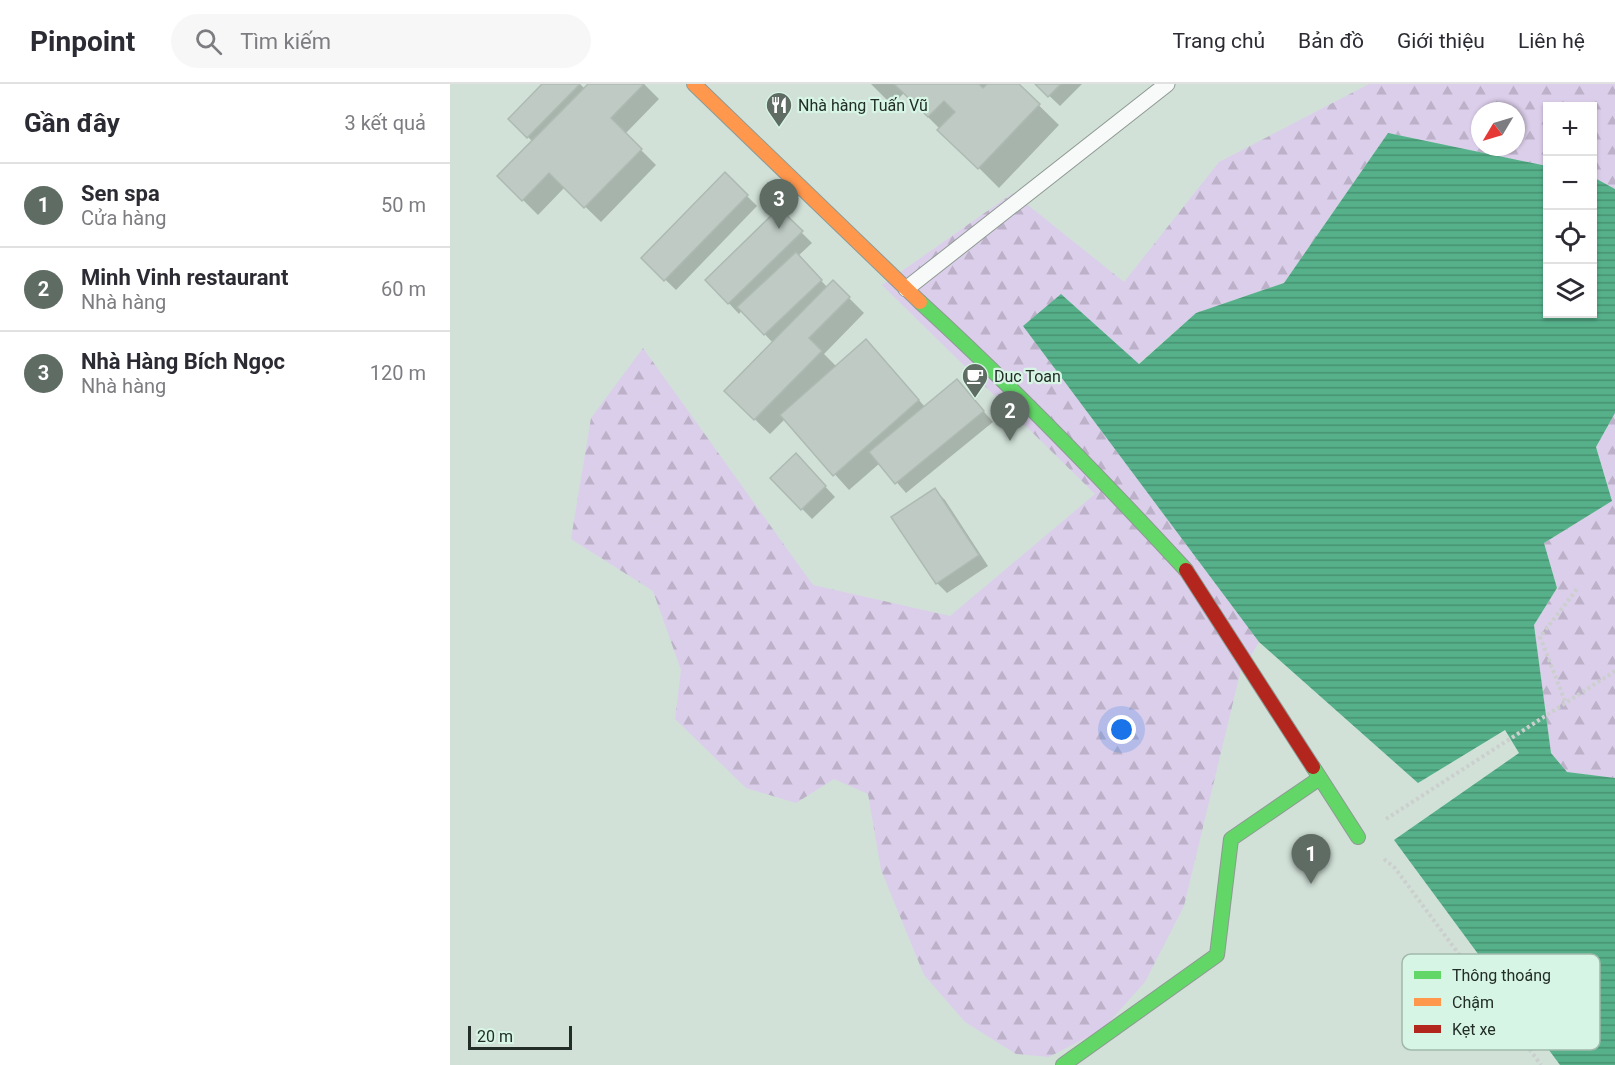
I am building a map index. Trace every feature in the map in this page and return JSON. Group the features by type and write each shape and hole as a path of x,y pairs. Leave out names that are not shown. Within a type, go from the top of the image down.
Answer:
{"street":[{"path":"694,84 969,347 1142,522 1187,571 1358,837"},
{"path":"1063,1065 1217,956 1231,839 1320,778"}],"lane":[{"path":"906,289 1167,84"}],"path":[{"path":"1565,701 1540,637 1577,589"},
{"path":"1459,954 1395,868 1358,837 1565,701 1615,671"},
{"path":"1530,1050 1541,1065"}],"green space":[{"path":"1369,84 1615,84 1615,189 1597,179 1597,102 1543,102 1543,165 1499,156 1525,156 1525,102 1471,102 1471,150 1388,133 1284,283 1196,313 1138,364 1061,295 1023,326 1259,642 1251,656 1243,661 1184,906 1145,982 1103,1029 1049,1057 1016,1054 965,1022 924,975 881,870 868,794 834,779 796,803 746,788 675,719 681,670 653,591 571,539 591,418 643,348 813,585 950,616 1095,494 882,285 1013,193 1124,282 1219,162"},
{"path":"1615,413 1615,778 1567,772 1551,753 1534,625 1557,588 1544,543 1612,501 1596,447"}],"shaded area":[{"path":"1388,133 1471,150 1471,156 1499,156 1543,165 1543,318 1597,318 1597,179 1615,189 1615,413 1596,447 1612,501 1544,543 1557,588 1534,625 1551,753 1567,772 1615,778 1615,1065 1560,1065 1549,1050 1600,1050 1600,954 1478,954 1394,840 1519,753 1505,730 1418,783 1259,642 1023,326 1061,294 1139,364 1196,313 1284,283"}],"building":[{"path":"542,84 580,84 527,138 508,119"},
{"path":"588,84 644,84 611,118 642,149 584,208 549,173 522,201 497,176"},
{"path":"894,84 979,84 983,88 987,84 1019,84 1040,104 978,169 937,130 955,112 944,101 928,117"},
{"path":"1035,84 1061,84 1048,97"},
{"path":"725,172 748,195 664,281 641,258"},
{"path":"779,208 803,231 728,304 705,280"},
{"path":"796,252 822,280 764,335 737,307"},
{"path":"833,280 850,297 809,338 822,351 754,420 724,391"},
{"path":"866,339 919,400 833,476 780,415"},
{"path":"957,379 984,411 895,484 869,452"},
{"path":"796,453 826,486 801,510 770,478"},
{"path":"935,488 979,555 936,584 891,517"}],"traffic: fast":[{"path":"920,302 1056,433 1186,570"},
{"path":"1313,767 1358,837"},
{"path":"1063,1065 1217,955 1231,839 1320,778"}],"traffic: slow":[{"path":"694,84 920,302"}],"traffic: jam":[{"path":"1186,570 1313,767"}],"place":[{"name":"Nhà hàng Tuấn Vũ","path":"779,128"},
{"name":"Nhà Hàng Bích Ngọc","path":"779,229"},
{"name":"Duc Toan","path":"975,399"},
{"name":"Minh Vinh restaurant","path":"1010,441"},
{"name":"Sen spa","path":"1311,884"}]}
